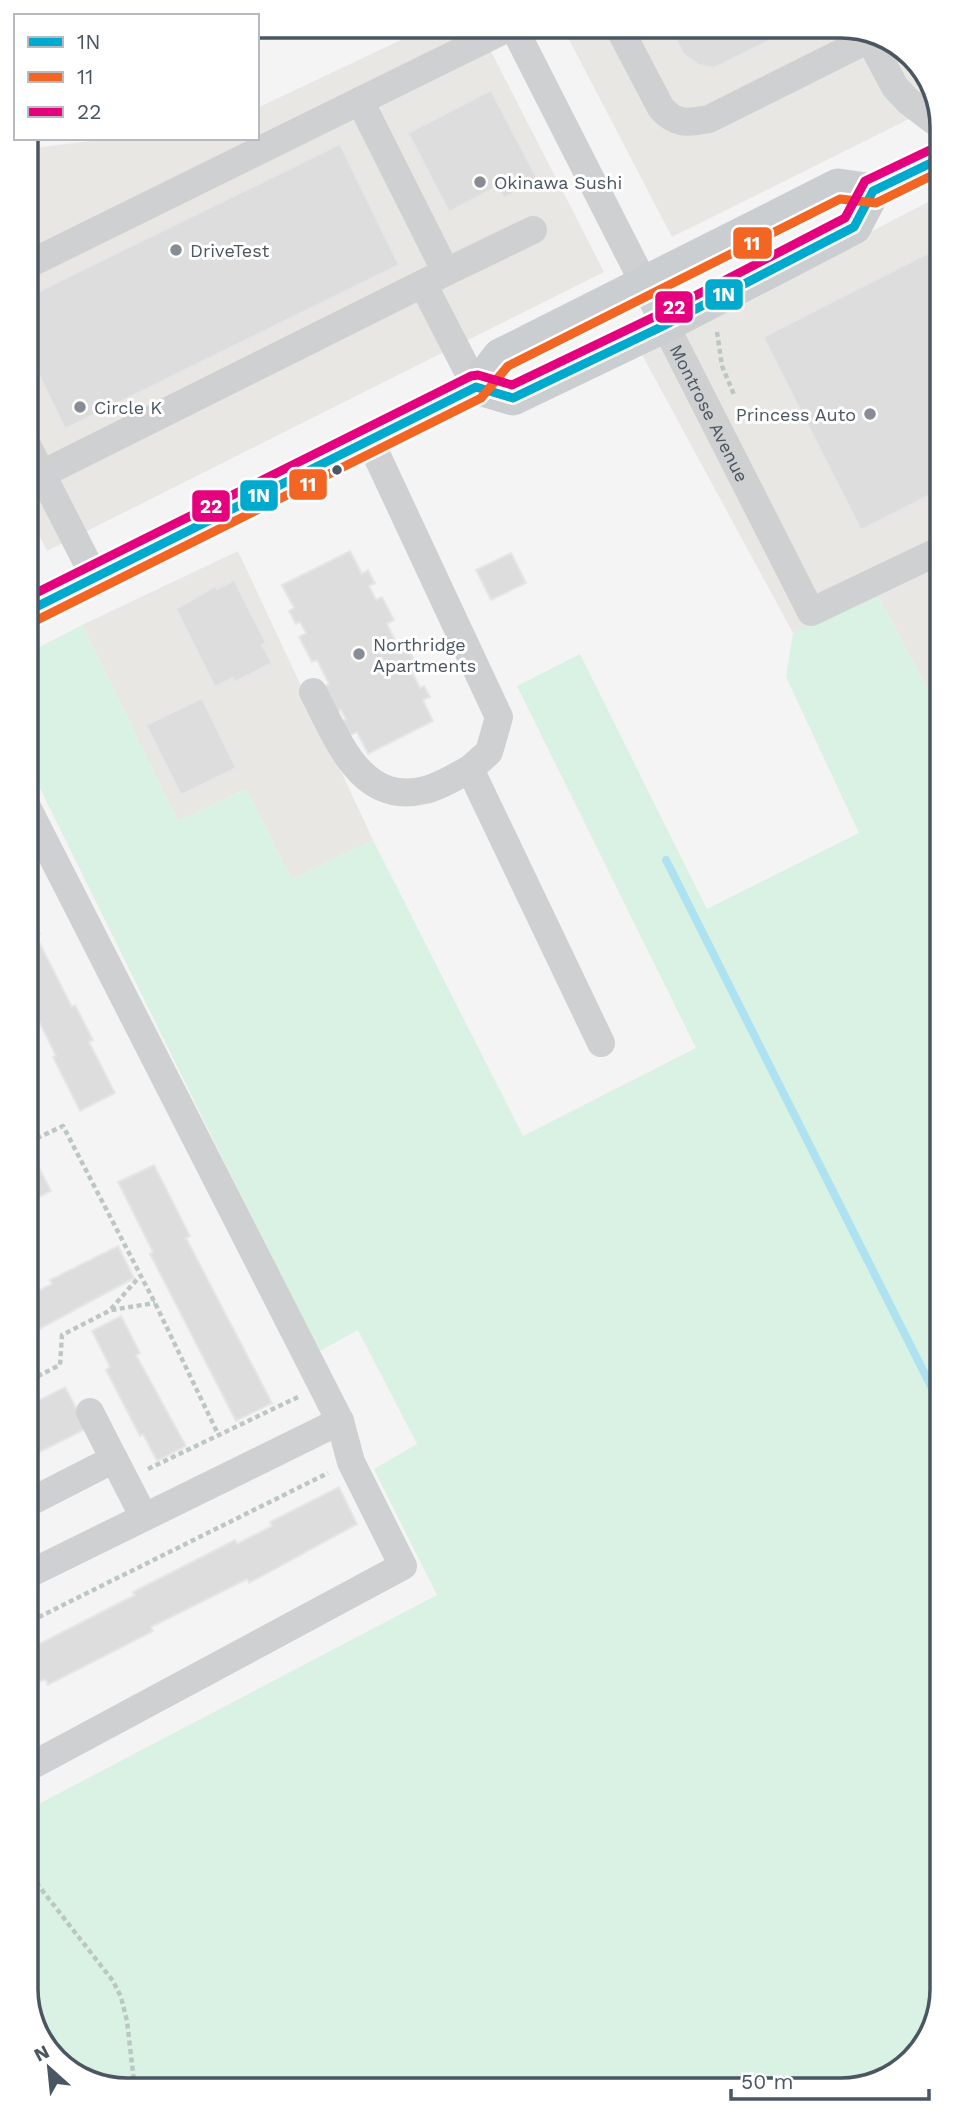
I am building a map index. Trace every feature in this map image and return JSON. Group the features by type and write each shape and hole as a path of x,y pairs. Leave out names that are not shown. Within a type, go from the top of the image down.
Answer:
{"main road":[{"path":"39,606 476,387 499,356 838,186 873,191 930,163"},
{"path":"476,387 513,398 663,326 854,227 873,191"}],"street":[{"path":"39,259 488,38"},
{"name":"Montrose Avenue","path":"519,39 641,284 811,612 930,555"},
{"path":"625,39 661,108 670,117 685,124 709,120 860,41"},
{"path":"874,45 895,87 908,102 929,118"},
{"path":"360,101 476,387"},
{"path":"42,474 533,230"},
{"path":"313,692 348,758 371,783 392,793 427,790 470,769 489,752 499,717 370,440"},
{"path":"39,468 95,578"},
{"path":"470,769 601,1043"},
{"path":"38,1762 403,1566 351,1462 340,1422 323,1385 39,830"},
{"path":"90,1412 144,1517"},
{"path":"38,1569 340,1422"},
{"path":"38,1499 120,1469"}],"path":[{"path":"708,303 717,320 717,347 726,379 738,404"},
{"path":"38,1138 63,1126 155,1303 218,1434"},
{"path":"111,1310 141,1276"},
{"path":"38,1376 60,1365 62,1335 111,1310 155,1303"},
{"path":"120,1469 218,1434 323,1385"},
{"path":"38,1616 351,1462"},
{"path":"38,1885 113,1981 121,1997 133,2078"}],"shaded area":[{"path":"484,38 604,272 47,551 39,534 39,148 99,140 259,140 259,107 403,39"},
{"path":"569,39 847,39 886,50 912,73 929,109 672,237"},
{"path":"930,201 930,694 877,594 793,633 640,351"},
{"path":"238,551 373,840 292,879 246,789 178,821 82,625"}],"green space":[{"path":"877,594 930,694 930,1989 929,2007 921,2029 912,2044 896,2060 870,2074 841,2078 122,2078 110,2077 84,2067 84,2033 50,2033 40,2007 38,1804 437,1595 374,1469 417,1444 358,1330 318,1352 39,786 39,647 82,625 178,821 246,789 292,879 373,840 523,1136 696,1048 517,686 580,654 707,909 859,833 786,677 793,633"}],"building":[{"path":"676,39 773,39 714,68 699,65 683,54"},
{"path":"491,90 538,180 504,198 498,186 449,212 408,133"},
{"path":"340,144 399,265 65,429 39,375 39,291"},
{"name":"Princess Auto","path":"930,252 930,495 861,530 763,337"},
{"name":"Northridge Apartments","path":"350,551 362,574 368,570 375,583 369,586 376,600 382,597 394,620 387,624 399,648 406,644 420,671 413,674 420,688 424,686 430,697 423,700 433,721 368,754 357,732 349,736 342,721 346,719 341,710 336,712 323,687 329,684 317,660 312,662 299,637 306,633 300,622 296,624 289,611 294,608 282,585"},
{"path":"511,553 526,583 491,600 476,570"},
{"path":"234,580 266,643 262,645 272,663 235,682 233,678 215,687 176,609 216,586 217,589"},
{"path":"202,698 236,768 181,795 146,725"},
{"path":"39,941 72,1007 75,1005 93,1040 89,1042 115,1093 80,1111 53,1057 56,1056 40,1023"},
{"path":"154,1165 190,1236 186,1238 272,1403 236,1421 150,1254 153,1252 118,1182"},
{"path":"38,1167 51,1191 38,1197"},
{"path":"118,1246 134,1278 38,1330 38,1291 52,1284 50,1280"},
{"path":"121,1316 140,1353 136,1355 186,1446 157,1461 143,1434 140,1436 106,1370 110,1367 92,1331"},
{"path":"65,1387 87,1428 38,1453 38,1401"},
{"path":"339,1487 357,1524 249,1583 247,1579 151,1627 153,1631 48,1685 45,1679 38,1682 38,1644 235,1540 237,1544 272,1526 270,1522"}],"waterway":[{"path":"666,860 930,1384"}],"transit line":[{"name":"22","path":"39,592 471,376 478,375 512,385 658,315 845,218 865,181 930,150"},
{"name":"1N","path":"39,606 476,387 513,398 663,326 854,227 873,191 930,163"},
{"name":"11","path":"39,619 481,398 508,366 840,199 876,203 930,176"}],"place":[{"name":"Okinawa Sushi","path":"480,182"},
{"name":"DriveTest","path":"176,250"},
{"name":"Circle K","path":"80,407"},
{"name":"Princess Auto","path":"870,414"},
{"name":"Northridge Apartments","path":"359,654"}]}
